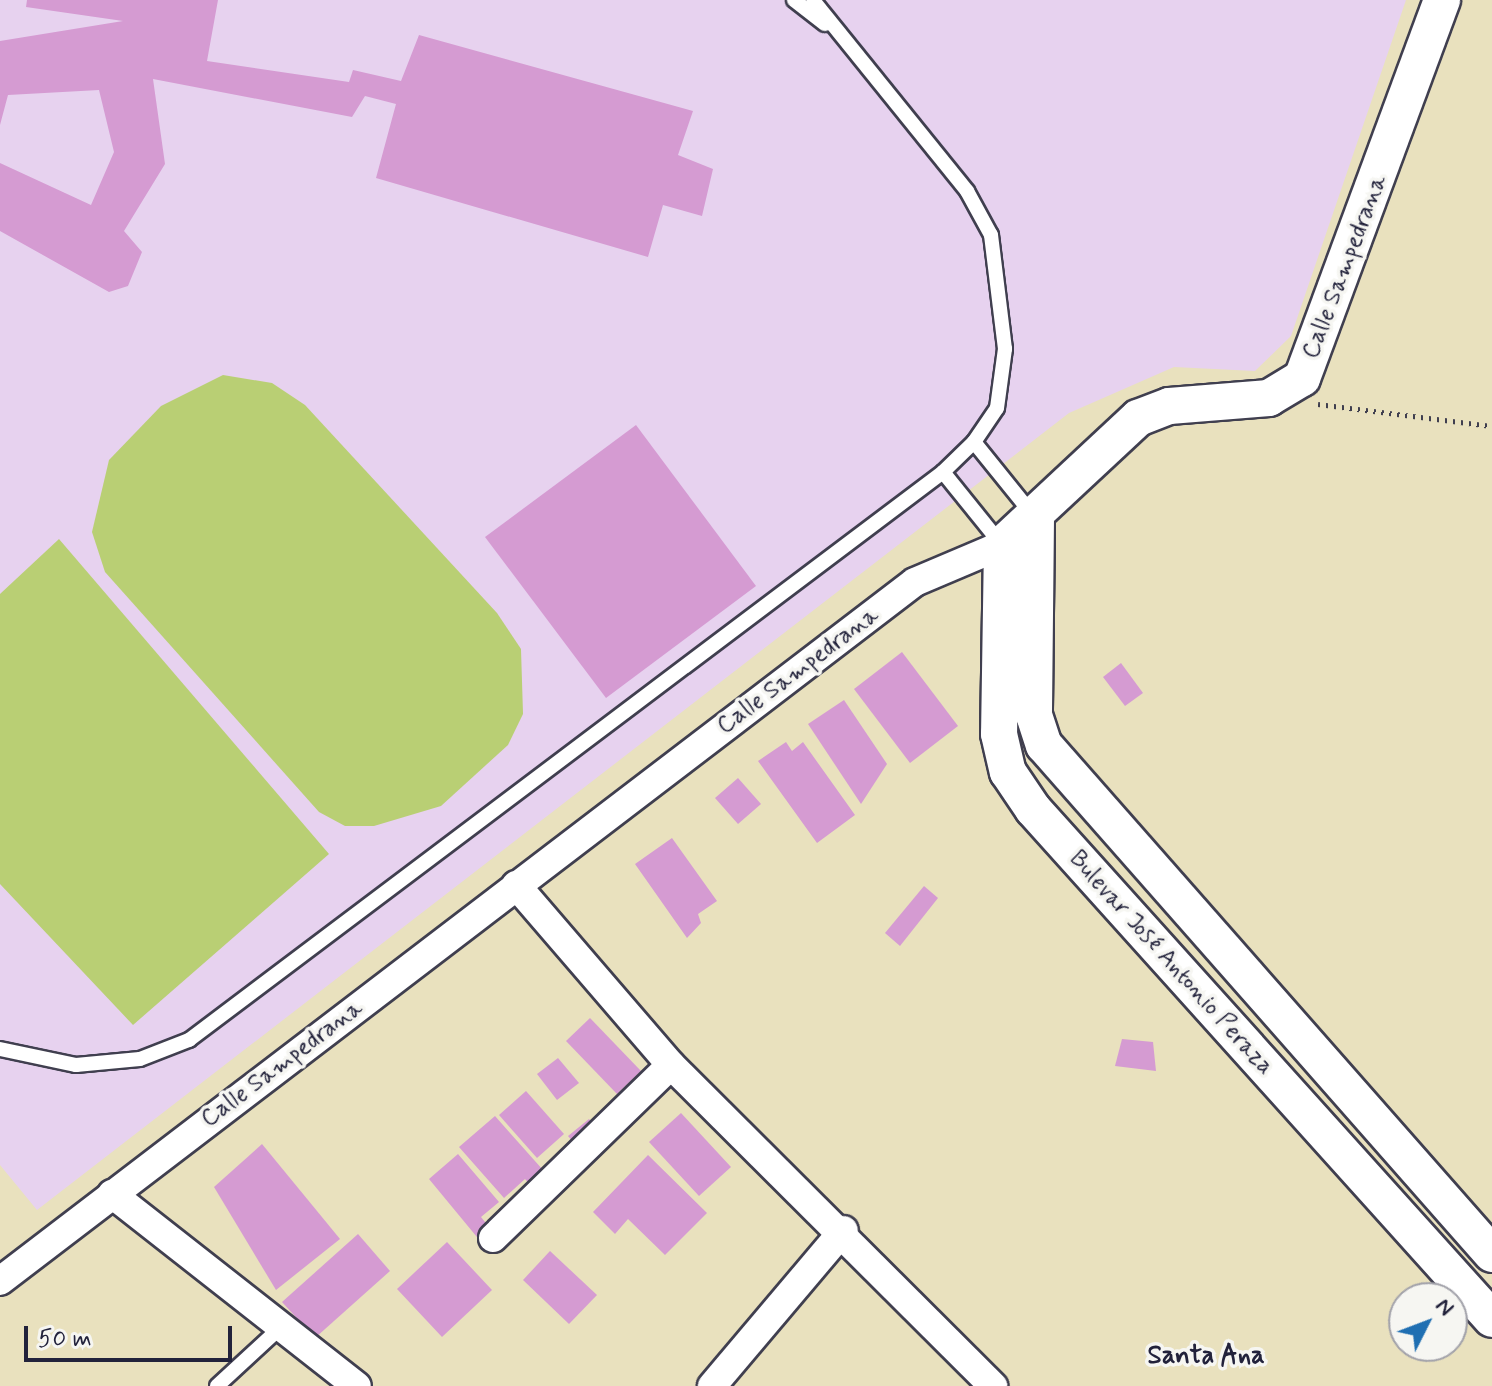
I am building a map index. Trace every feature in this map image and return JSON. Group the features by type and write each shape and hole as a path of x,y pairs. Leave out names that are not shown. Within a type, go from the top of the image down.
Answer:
{"street":[{"name":"Calle Sampedrana","path":"0,1281 915,582 1002,545 1036,518 1138,418 1169,406 1269,398 1302,378 1319,346 1442,0"},
{"name":"Bulevar José Antonio Peraza","path":"1036,518 1034,715 1044,745 1492,1254"},
{"name":"Bulevar José Antonio Peraza","path":"1002,545 999,734 1008,772 1033,809 1492,1319"},
{"path":"516,885 671,1065 844,1230 993,1386"},
{"path":"493,1238 671,1065"},
{"path":"112,1194 357,1386"},
{"path":"712,1386 844,1230"}],"lane":[{"path":"794,0 841,36"},
{"path":"0,1049 76,1065 140,1059 189,1040 943,472 974,442 997,408 1005,349 991,235 967,191 813,0"},
{"path":"974,442 1036,518"},
{"path":"943,472 1002,545"},
{"path":"217,1386 282,1326"}],"path":[{"path":"1269,398 1492,426"}],"shaded area":[{"path":"0,0 1406,0 1291,336 1255,371 1174,367 1069,413 37,1210 0,1165"}],"green space":[{"path":"223,375 272,383 305,405 497,613 521,649 523,714 508,745 441,806 374,826 345,826 319,812 105,572 92,532 109,460 161,406"},
{"path":"59,539 329,854 133,1025 0,884 0,594"}],"building":[{"path":"27,0 218,0 207,61 349,82 353,70 401,81 419,35 693,111 678,155 713,169 702,216 663,205 648,257 376,178 396,104 365,96 352,117 153,79 165,164 124,231 142,252 128,286 109,292 0,231 0,163 91,205 114,152 99,90 8,95 0,125 0,41 123,21 26,7"},
{"path":"636,425 756,586 606,698 485,537"},
{"path":"902,652 958,726 910,763 854,689"},
{"path":"1121,663 1143,693 1125,706 1103,677"},
{"path":"844,700 887,764 861,804 808,724"},
{"path":"786,742 792,751 803,742 855,815 817,843 758,761"},
{"path":"738,778 761,804 738,824 715,798"},
{"path":"672,838 717,901 698,914 701,923 687,938 635,864"},
{"path":"924,886 938,898 900,946 885,933"},
{"path":"590,1018 641,1071 617,1094 566,1041"},
{"path":"1122,1039 1153,1042 1156,1071 1115,1066"},
{"path":"558,1058 579,1083 557,1100 537,1074"},
{"path":"526,1091 564,1134 537,1158 499,1115"},
{"path":"681,1113 731,1167 699,1196 649,1142"},
{"path":"495,1116 543,1170 546,1203 525,1179 504,1198 459,1147"},
{"path":"589,1119 604,1137 583,1154 568,1136"},
{"path":"262,1144 340,1239 276,1290 214,1187"},
{"path":"458,1154 499,1202 481,1217 498,1238 486,1248 429,1179"},
{"path":"648,1155 707,1213 665,1255 628,1219 615,1234 593,1212"},
{"path":"358,1234 390,1271 315,1338 282,1302"},
{"path":"447,1242 492,1290 442,1337 397,1289"},
{"path":"550,1251 597,1295 569,1324 523,1280"}],"district":[{"name":"Santa Ana","path":"1206,1357"}]}
